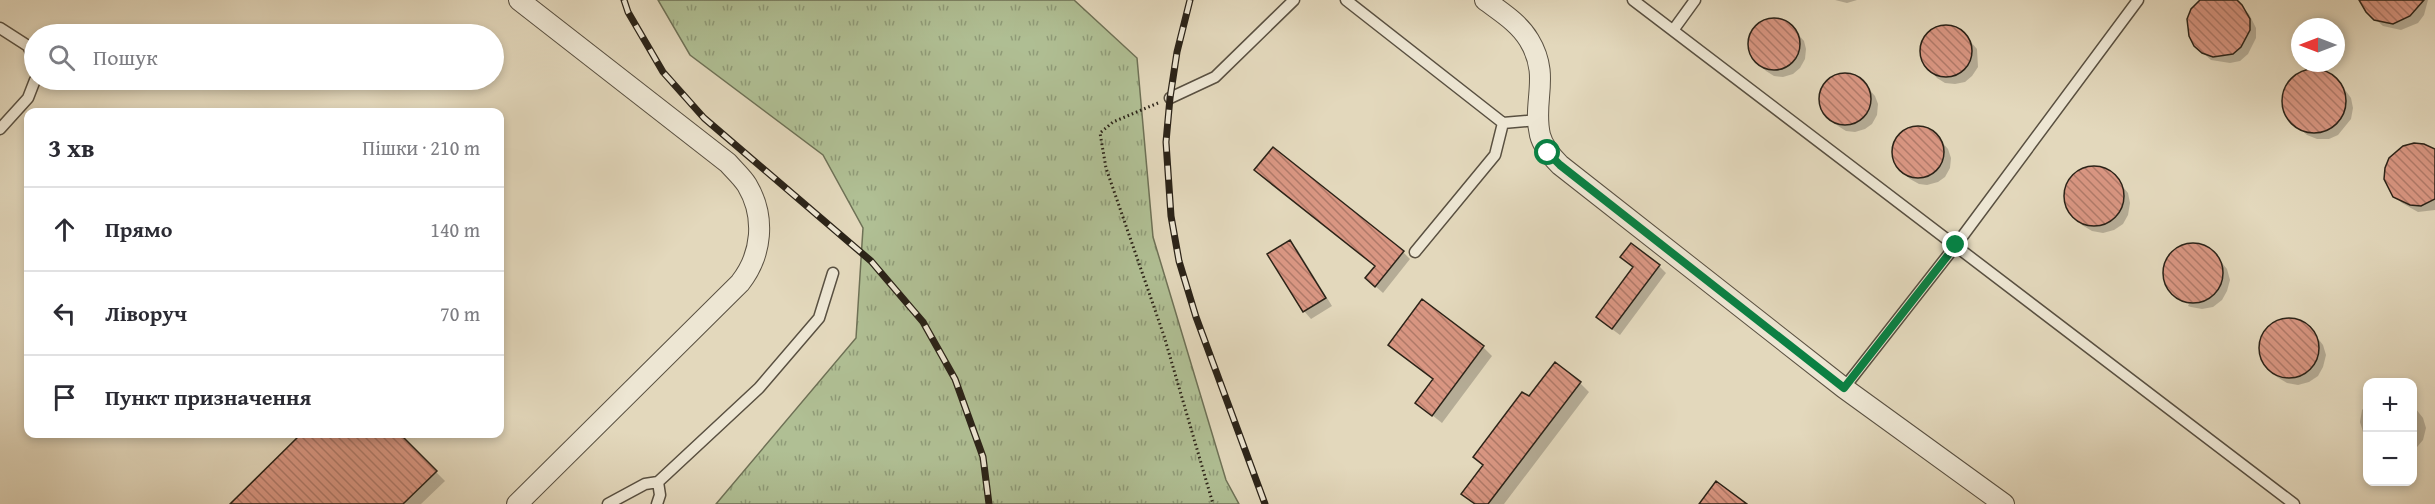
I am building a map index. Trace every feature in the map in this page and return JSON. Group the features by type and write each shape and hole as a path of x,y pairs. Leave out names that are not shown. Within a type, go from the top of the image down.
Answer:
{"street":[{"path":"517,504 740,283 751,268 759,241 758,212 747,185 728,163 519,0"},
{"path":"1485,0 1519,26 1537,57 1541,91 1538,120 1540,137 1548,153 1560,165 1844,388 2004,504"}],"lane":[{"path":"1170,98 1215,77 1294,0"},
{"path":"1346,0 1503,123 1538,120"},
{"path":"1633,0 2294,504"},
{"path":"1674,29 1695,0"},
{"path":"1844,388 1956,245 2138,0"},
{"path":"0,28 24,43"},
{"path":"0,129 28,98 31,90"},
{"path":"1415,252 1495,155 1503,123"},
{"path":"608,504 645,484 658,482 759,388 819,318 833,273"},
{"path":"657,504 660,495 658,482"}],"path":[{"path":"1170,98 1113,122 1100,133 1106,168 1164,336 1213,504"}],"green space":[{"path":"658,0 1074,0 1137,58 1153,237 1226,480 1239,504 716,504 856,338 863,228 823,155 690,55"}],"building":[{"path":"2200,0 2237,0 2242,5 2250,19 2250,30 2241,47 2233,54 2213,57 2202,53 2194,46 2189,36 2187,19 2191,9"},
{"path":"2359,0 2424,0 2410,16 2393,24 2374,20"},
{"path":"1774,18 1788,22 1796,30 1800,44 1796,58 1788,66 1774,70 1760,66 1752,58 1748,44 1752,30 1760,22"},
{"path":"1941,25 1951,25 1965,32 1972,51 1965,70 1951,77 1941,77 1931,73 1924,66 1920,56 1920,46 1924,36 1931,29"},
{"path":"2302,72 2326,72 2332,75 2340,83 2345,95 2345,107 2340,119 2332,127 2314,133 2296,127 2288,119 2282,101 2288,83"},
{"path":"1845,73 1859,77 1867,85 1871,99 1867,113 1859,121 1845,125 1831,121 1823,113 1819,99 1823,85 1831,77"},
{"path":"1918,126 1928,128 1936,134 1942,142 1944,152 1942,162 1936,170 1928,176 1918,178 1908,176 1900,170 1894,162 1892,152 1894,142 1900,134 1908,128"},
{"path":"2414,143 2435,149 2435,199 2421,206 2410,205 2393,197 2384,179 2389,158 2403,146"},
{"path":"1273,147 1404,251 1375,287 1365,278 1375,266 1254,170"},
{"path":"2094,166 2111,171 2119,179 2124,196 2119,213 2111,221 2094,226 2077,221 2069,213 2064,196 2069,179 2077,171"},
{"path":"1290,240 1326,298 1303,312 1267,254"},
{"path":"1631,243 1660,265 1612,329 1596,317 1633,267 1620,257"},
{"path":"2193,243 2210,248 2218,256 2223,273 2218,290 2210,298 2193,303 2176,298 2168,290 2163,273 2168,256 2176,248"},
{"path":"1422,299 1484,346 1432,416 1415,403 1433,379 1388,345"},
{"path":"2289,318 2306,323 2314,331 2319,348 2314,365 2306,373 2289,378 2272,373 2264,365 2259,348 2264,331 2272,323"},
{"path":"1555,362 1581,382 1488,504 1475,504 1461,494 1483,465 1473,457 1522,392 1529,396"},
{"path":"297,438 404,438 437,471 403,504 230,504"},
{"path":"1716,481 1747,504 1699,504"}],"railway":[{"path":"624,0 628,12 663,72 704,118 871,261 923,322 955,379 983,457 989,504"},
{"path":"1190,0 1177,52 1166,142 1171,216 1179,261 1196,317 1265,504"}],"route":[{"path":"1548,153 1560,165 1844,388 1956,245"}]}
